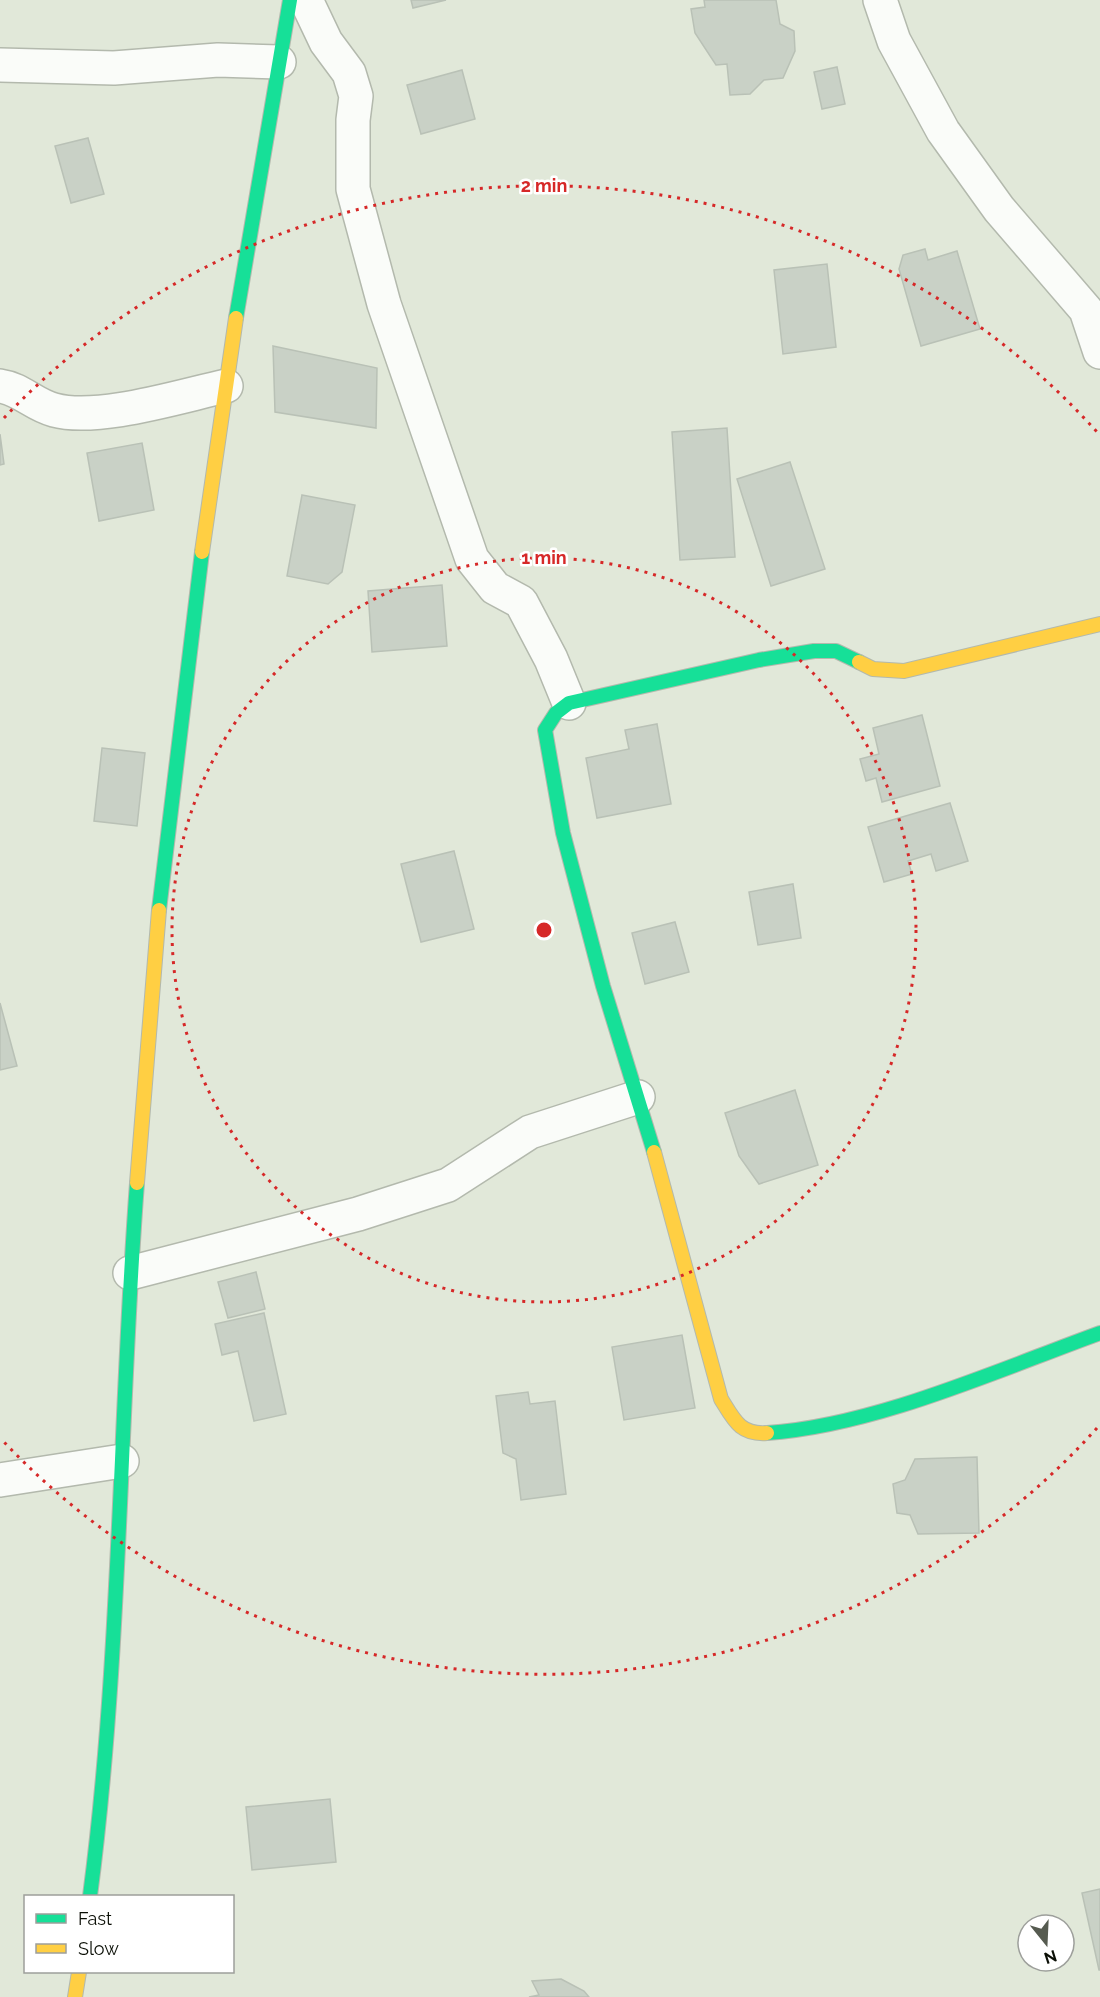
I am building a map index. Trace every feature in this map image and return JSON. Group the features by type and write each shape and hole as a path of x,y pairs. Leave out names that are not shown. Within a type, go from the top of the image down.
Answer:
{"street":[{"path":"90,1895 114,1656 130,1273 163,876 180,725 243,264 290,0"},
{"path":"306,0 326,42 349,73 356,96 353,120 353,189 384,304 472,559 495,588 521,602 551,658 569,703"},
{"path":"880,0 894,41 943,131 999,209 1086,310 1100,352"},
{"path":"0,65 114,68 218,60 279,62"},
{"path":"0,386 14,388 53,410 83,413 133,407 226,386"},
{"path":"1100,624 904,670 873,669 837,651 814,651 759,660 569,703 556,713 545,730 563,833 603,986 638,1097 721,1399 735,1422 752,1434 796,1431 900,1405 1100,1333"},
{"path":"130,1273 358,1214 448,1185 530,1132 638,1097"},
{"path":"0,1480 122,1461"},
{"path":"75,1997 79,1973"}],"building":[{"path":"411,0 446,0 413,8"},
{"path":"704,0 776,0 780,24 794,31 795,51 783,78 764,80 750,94 730,95 727,64 716,65 695,33 691,9 705,7"},
{"path":"837,67 845,104 822,109 814,72"},
{"path":"462,70 475,119 421,134 407,85"},
{"path":"88,138 104,194 71,203 55,146"},
{"path":"925,249 928,260 957,251 980,329 921,346 899,269 903,255"},
{"path":"827,264 836,347 783,354 774,270"},
{"path":"273,346 377,368 376,428 275,412"},
{"path":"727,428 735,557 680,560 672,432"},
{"path":"0,434 4,464 0,465"},
{"path":"142,443 154,510 99,521 87,453"},
{"path":"790,462 825,569 771,586 737,479"},
{"path":"302,495 355,505 342,572 328,584 287,576"},
{"path":"442,585 447,646 372,652 368,591"},
{"path":"922,715 940,786 882,802 876,778 866,781 860,759 879,754 873,728"},
{"path":"657,724 671,804 597,818 586,758 629,749 625,730"},
{"path":"102,748 145,753 137,826 94,821"},
{"path":"950,803 968,861 936,871 931,854 908,861 912,874 884,882 868,827"},
{"path":"454,851 474,929 421,942 401,864"},
{"path":"793,884 801,938 758,945 749,892"},
{"path":"675,922 689,972 645,984 632,933"},
{"path":"0,1003 17,1066 0,1070"},
{"path":"795,1090 818,1165 759,1184 739,1156 725,1113"},
{"path":"256,1272 265,1309 228,1318 218,1282"},
{"path":"264,1313 286,1414 254,1421 238,1351 222,1355 215,1324"},
{"path":"682,1335 695,1408 624,1420 612,1347"},
{"path":"528,1392 530,1404 555,1401 566,1494 521,1500 516,1459 503,1453 496,1396"},
{"path":"977,1457 979,1533 918,1534 910,1515 897,1513 893,1484 905,1480 915,1459"},
{"path":"330,1799 336,1862 252,1870 246,1807"},
{"path":"1100,1889 1100,1970 1099,1970 1082,1893"},
{"path":"561,1979 584,1991 589,1997 529,1997 539,1995 532,1981"}],"traffic: fast":[{"path":"236,318 290,0"},
{"path":"159,910 202,552"},
{"path":"654,1152 603,986 563,833 545,730 556,713 569,703 759,660 814,651 836,651 859,662"},
{"path":"90,1895 108,1718 114,1629 137,1183"},
{"path":"767,1433 850,1420 892,1408 978,1379 1100,1333"}],"traffic: slow":[{"path":"202,552 236,318"},
{"path":"859,662 873,669 904,671 1100,624"},
{"path":"137,1183 159,910"},
{"path":"654,1152 721,1399 734,1420 744,1429 767,1433"},
{"path":"75,1997 79,1973"}]}
